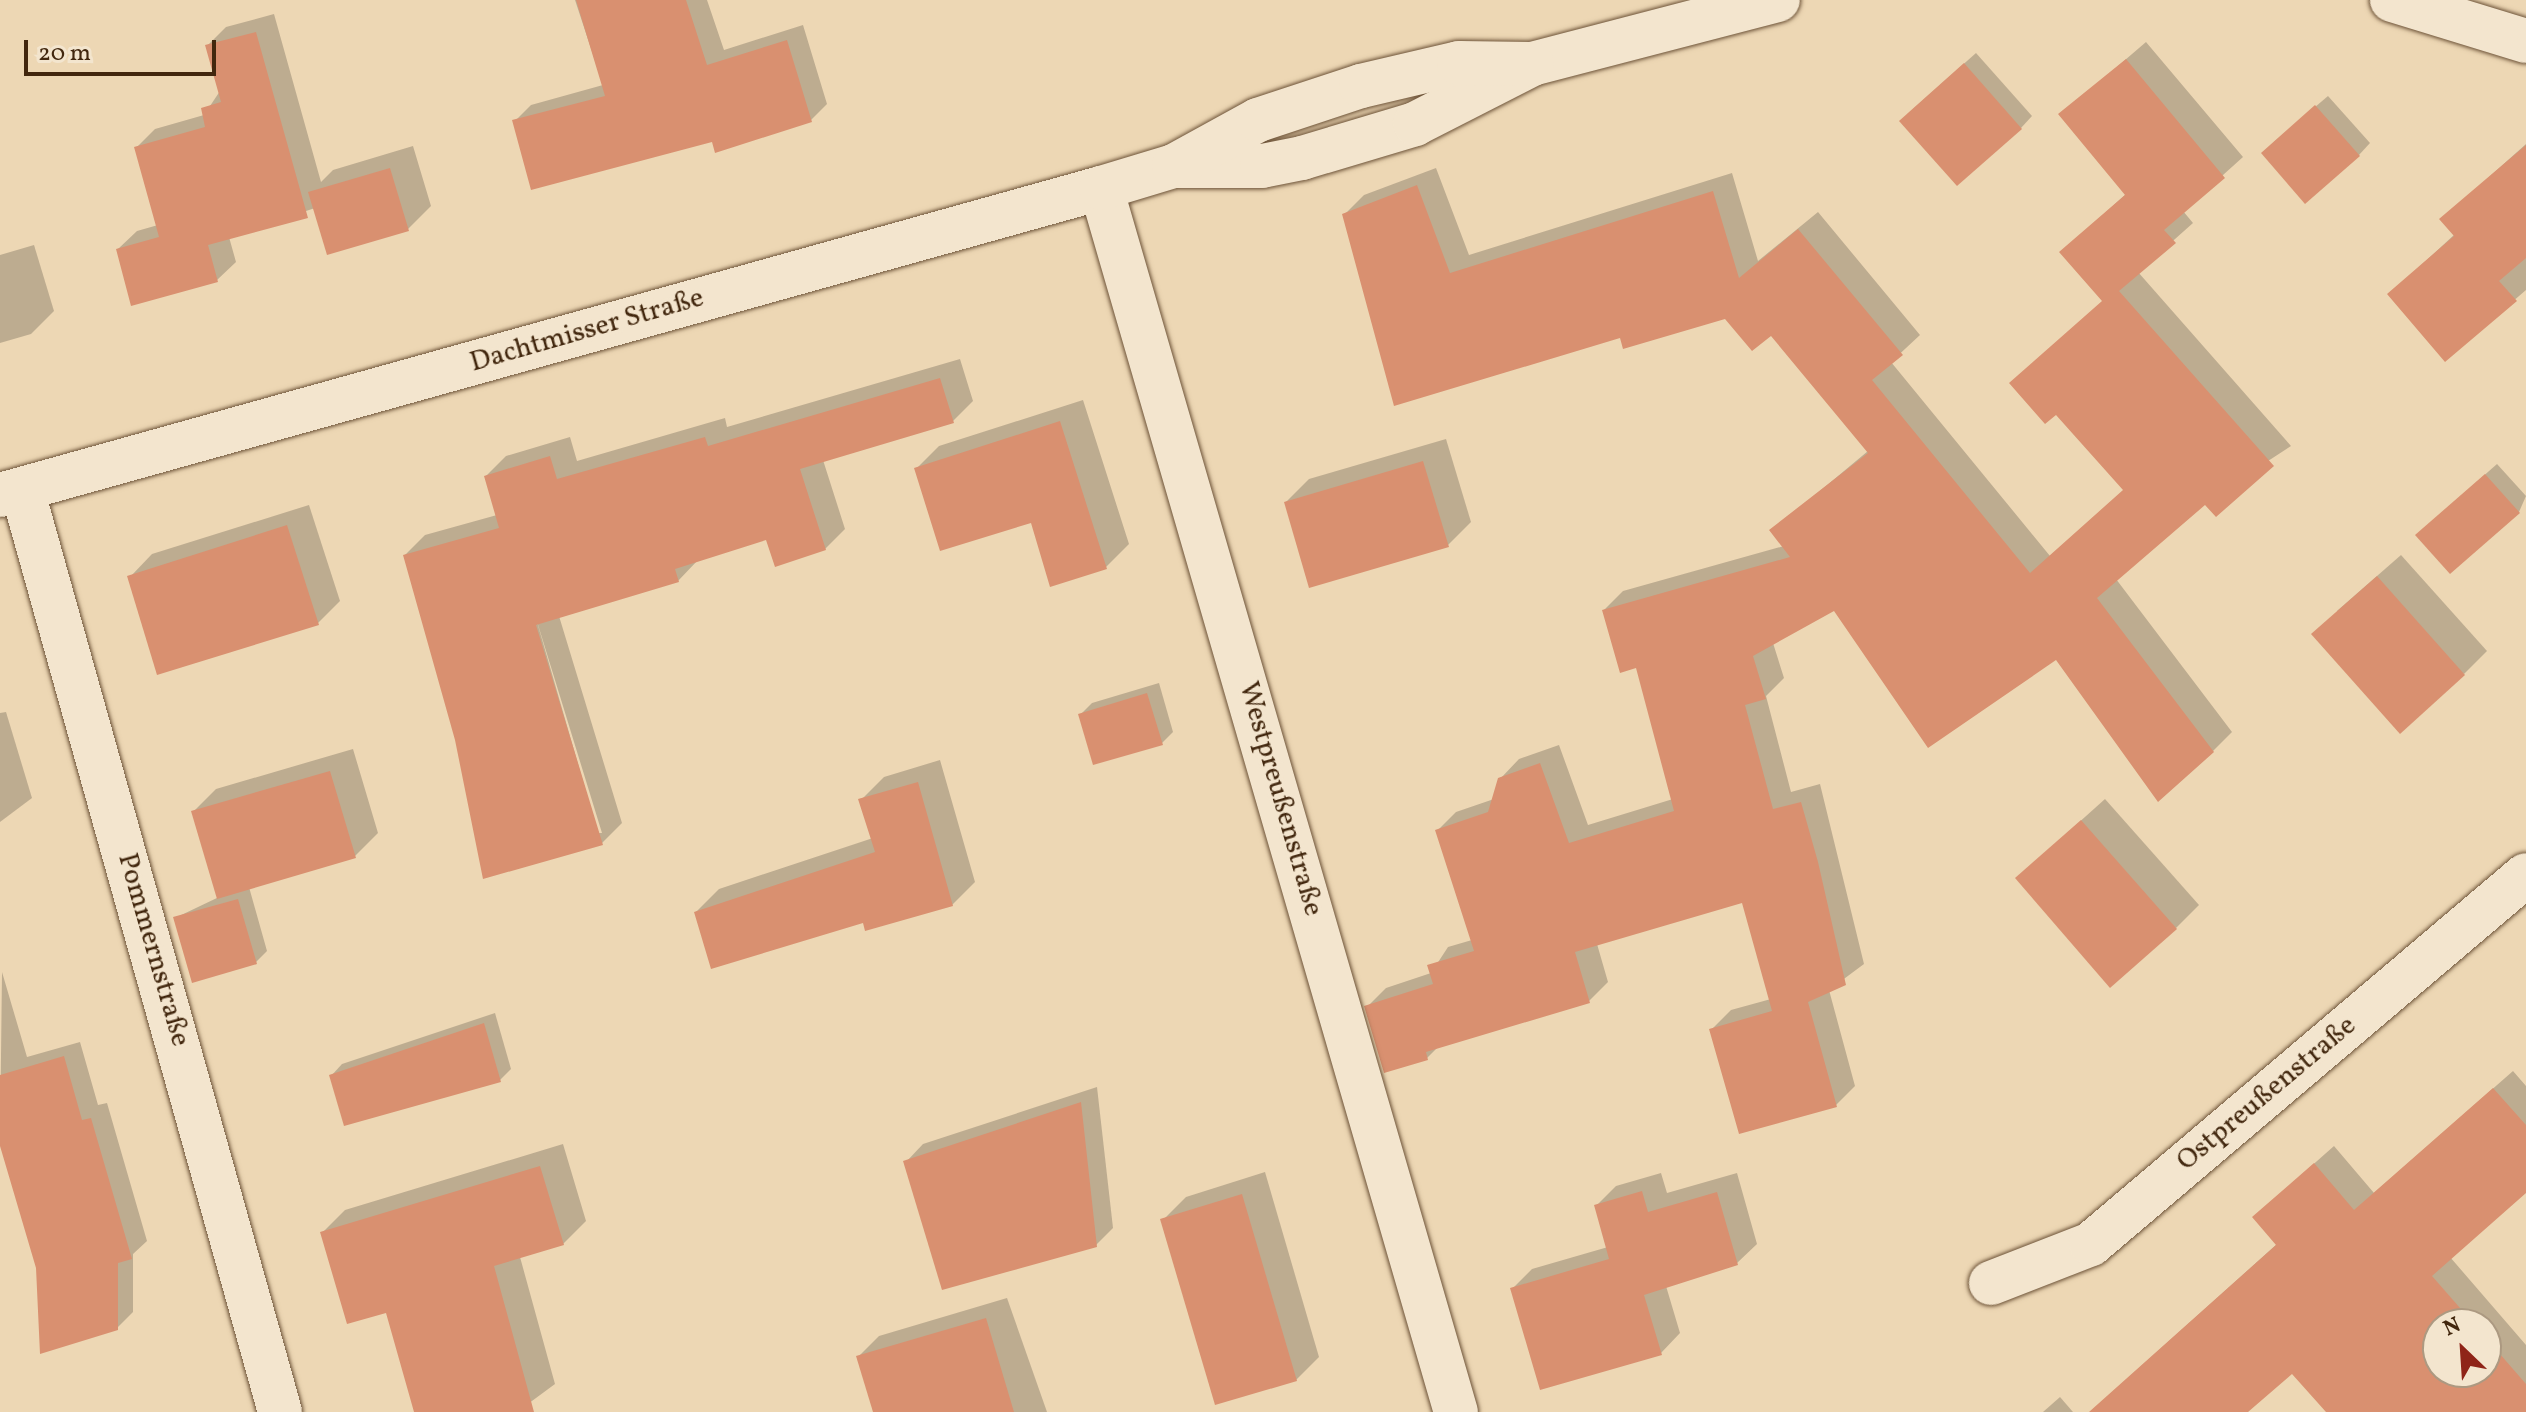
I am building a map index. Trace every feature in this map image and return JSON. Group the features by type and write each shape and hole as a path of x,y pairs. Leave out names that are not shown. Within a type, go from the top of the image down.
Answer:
{"street":[{"name":"Dachtmisser Straße","path":"11,492 1101,188 1174,166 1234,130 1361,86 1459,63 1532,64 1729,6 1778,0"},
{"path":"2392,0 2526,41"},
{"name":"Westpreußenstraße","path":"1101,188 1456,1412"},
{"name":"Pommernstraße","path":"11,492 280,1412"},
{"name":"Ostpreußenstraße","path":"1991,1283 2091,1244 2526,875"}],"building":[{"path":"576,0 686,0 707,65 787,40 812,122 715,153 712,142 531,190 512,120 605,96"},
{"path":"256,32 308,218 208,245 218,282 131,306 116,249 159,237 134,147 205,127 201,108 221,102 205,45"},
{"path":"2126,59 2225,178 2164,230 2176,243 2119,291 2274,466 2216,517 2205,505 2097,598 2214,752 2158,802 2056,660 1928,748 1834,611 1753,656 1766,699 1745,705 1773,809 1801,802 1818,862 1846,985 1808,1002 1837,1107 1739,1134 1709,1029 1772,1011 1742,903 1575,952 1590,1003 1426,1052 1428,1060 1384,1073 1364,1006 1433,984 1427,965 1474,951 1435,830 1488,812 1498,778 1540,763 1569,843 1674,811 1636,668 1620,673 1602,610 1790,557 1769,530 1868,453 1771,336 1752,351 1725,319 1623,349 1620,338 1394,406 1342,214 1417,185 1450,273 1713,191 1739,278 1798,229 1903,355 1872,380 2030,573 2123,490 2056,415 2045,424 2009,383 2102,301 2059,252 2125,195 2058,114"},
{"path":"1964,63 2022,129 1957,186 1899,121"},
{"path":"2315,105 2360,156 2305,204 2261,153"},
{"path":"2526,145 2526,258 2499,281 2517,301 2445,362 2387,294 2454,236 2439,219"},
{"path":"390,168 409,231 327,255 308,192"},
{"path":"940,378 954,423 800,469 826,550 775,567 766,540 675,569 679,582 536,625 603,845 483,879 455,740 403,555 499,528 484,476 550,456 557,479 705,437 708,446"},
{"path":"1060,421 1107,569 1050,587 1031,523 940,551 914,468"},
{"path":"1423,461 1449,547 1309,588 1284,502"},
{"path":"2485,474 2520,513 2450,574 2415,535"},
{"path":"287,525 319,625 157,675 127,576"},
{"path":"2377,576 2465,675 2400,734 2311,634"},
{"path":"1147,693 1163,745 1093,765 1078,714"},
{"path":"330,771 356,858 217,899 191,811"},
{"path":"918,782 953,906 865,931 863,923 711,969 694,912 875,852 858,799"},
{"path":"2081,820 2177,929 2110,988 2015,878"},
{"path":"238,899 257,964 192,983 173,917"},
{"path":"484,1023 501,1082 344,1126 329,1075"},
{"path":"64,1056 82,1120 91,1118 132,1259 118,1263 118,1330 40,1354 36,1268 0,1146 0,1075"},
{"path":"2493,1088 2526,1125 2526,1193 2432,1276 2460,1308 2422,1308 2422,1388 2502,1388 2502,1356 2526,1384 2526,1412 2326,1412 2292,1374 2248,1412 2089,1412 2276,1245 2252,1217 2314,1163 2354,1210"},
{"path":"1081,1102 1097,1247 942,1290 903,1161"},
{"path":"540,1166 564,1245 494,1266 534,1412 414,1412 386,1313 347,1324 320,1232"},
{"path":"1642,1191 1648,1212 1717,1192 1738,1265 1644,1295 1662,1355 1540,1390 1510,1288 1609,1259 1594,1205"},
{"path":"1242,1194 1297,1381 1215,1405 1160,1219"},
{"path":"986,1318 1014,1412 873,1412 856,1356"}]}
